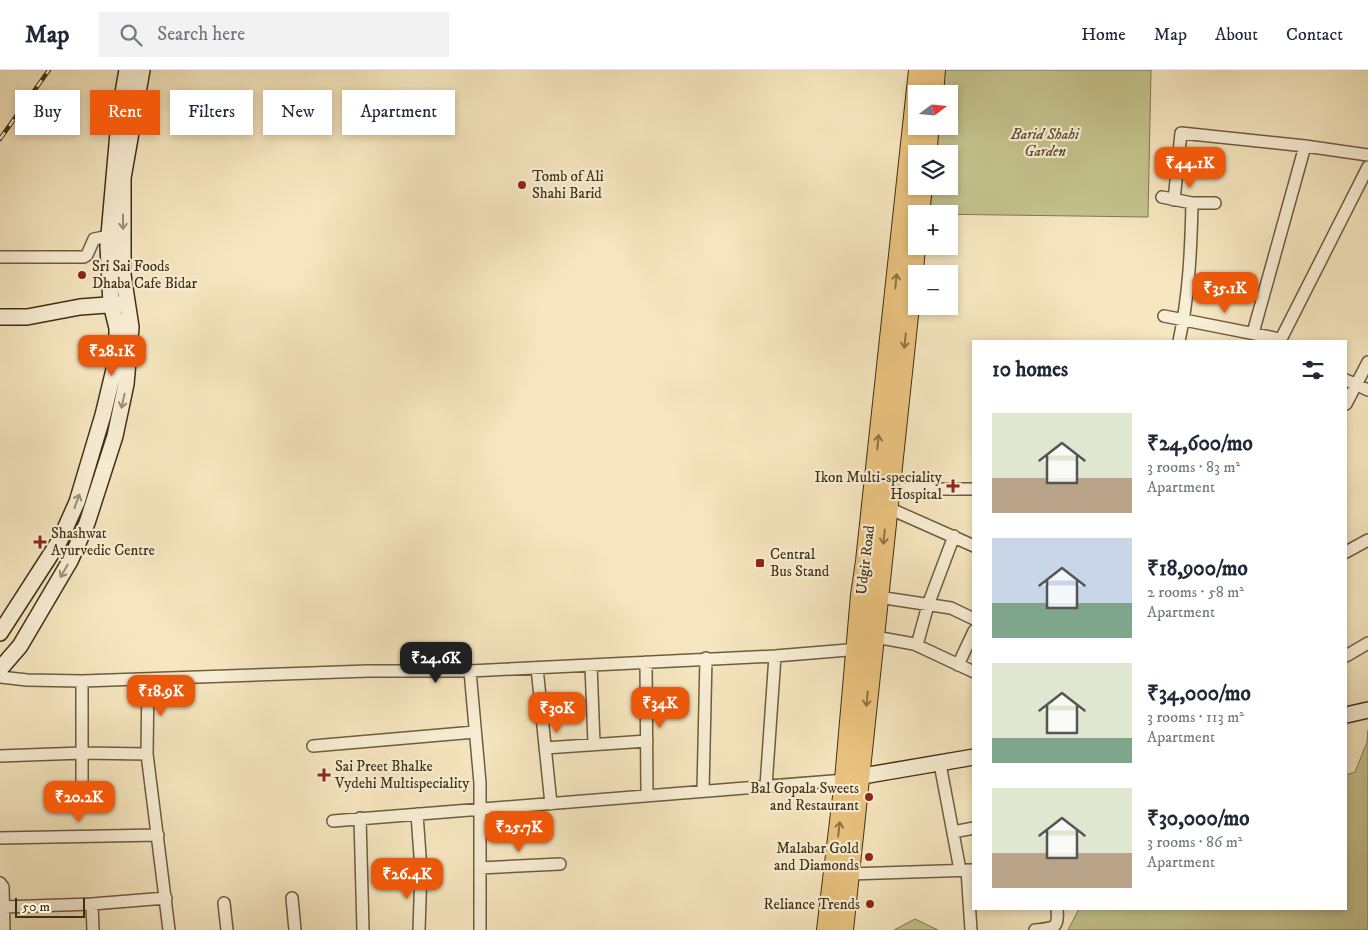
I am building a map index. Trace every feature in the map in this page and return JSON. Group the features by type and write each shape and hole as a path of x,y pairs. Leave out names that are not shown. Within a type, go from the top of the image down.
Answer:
{"highway":[{"name":"Udgir Road","path":"843,930 849,874 852,778 880,496 918,70"},
{"path":"934,85 935,70"},
{"name":"Udgir Road","path":"865,642 878,597 880,496 914,255"},
{"name":"Udgir Road","path":"827,930 852,778"}],"main road":[{"path":"0,633 60,540 77,502 103,415 117,357 117,328 111,304 109,236 120,110 127,70"},
{"path":"0,669 20,646 70,561 87,523 115,436 126,384 131,327 123,275 123,178 142,70"},
{"path":"0,318 27,316 80,307 127,303"},
{"path":"1347,715 1368,710"},
{"path":"852,778 972,757"}],"street":[{"path":"1215,203 1192,203 1168,198 1181,133 1305,146 1368,155"},
{"path":"1253,333 1305,146"},
{"path":"1164,316 1280,340 1368,167"},
{"path":"1179,340 1184,320 1190,260 1192,203"},
{"path":"0,257 84,257 88,255 94,239 109,236"},
{"path":"1347,400 1351,382 1368,362"},
{"path":"1351,382 1368,390"},
{"path":"880,496 972,489"},
{"path":"880,496 972,545"},
{"path":"917,645 928,605 954,536"},
{"path":"1347,551 1368,540"},
{"path":"878,597 951,608 972,618"},
{"path":"958,665 972,635"},
{"path":"0,677 27,680 82,681 368,671 470,671 776,656 865,642 917,645 972,671"},
{"path":"1347,655 1368,643"},
{"path":"766,786 776,656"},
{"path":"703,791 706,658"},
{"path":"646,662 647,796"},
{"path":"591,665 594,743"},
{"path":"537,668 551,804"},
{"path":"470,671 480,783 480,930"},
{"path":"148,679 148,754 169,930"},
{"path":"82,681 82,793"},
{"path":"313,746 475,732"},
{"path":"545,748 594,743 647,741"},
{"path":"0,756 82,753 148,754"},
{"path":"940,764 953,832 967,870 971,930"},
{"path":"333,821 852,778"},
{"path":"417,814 421,870 419,930"},
{"path":"360,818 363,930"},
{"path":"953,832 972,828"},
{"path":"0,838 158,835"},
{"path":"480,868 560,864"},
{"path":"849,874 967,870"},
{"path":"0,883 3,887 4,930"},
{"path":"3,907 92,904 166,898"},
{"path":"292,898 295,930"},
{"path":"224,903 227,930"},
{"path":"92,904 93,930"},
{"path":"1035,930 1055,926 1058,921 1057,910"}],"green space":[{"name":"Barid Shahi Garden","path":"943,70 1151,70 1148,217 958,214 958,205 930,205 931,195 958,195 958,145 936,145 937,135 958,135 958,85 942,85"},
{"path":"1368,730 1368,930 1068,930 1078,910 1347,910 1347,775 1355,772 1367,742"},
{"path":"915,919 938,930 894,930"}],"railway":[{"path":"0,139 49,70"}],"place":[{"name":"Tomb of Ali Shahi Barid","path":"522,185"},
{"name":"Sri Sai Foods Dhaba Cafe Bidar","path":"82,275"},
{"name":"Ikon Multi-speciality Hospital","path":"953,486"},
{"name":"Shashwat Ayurvedic Centre","path":"40,542"},
{"name":"Central Bus Stand","path":"760,563"},
{"name":"Sai Preet Bhalke Vydehi Multispeciality","path":"324,775"},
{"name":"Bal Gopala Sweets and Restaurant","path":"869,797"},
{"name":"Malabar Gold and Diamonds","path":"869,857"},
{"name":"Reliance Trends","path":"870,904"}]}
